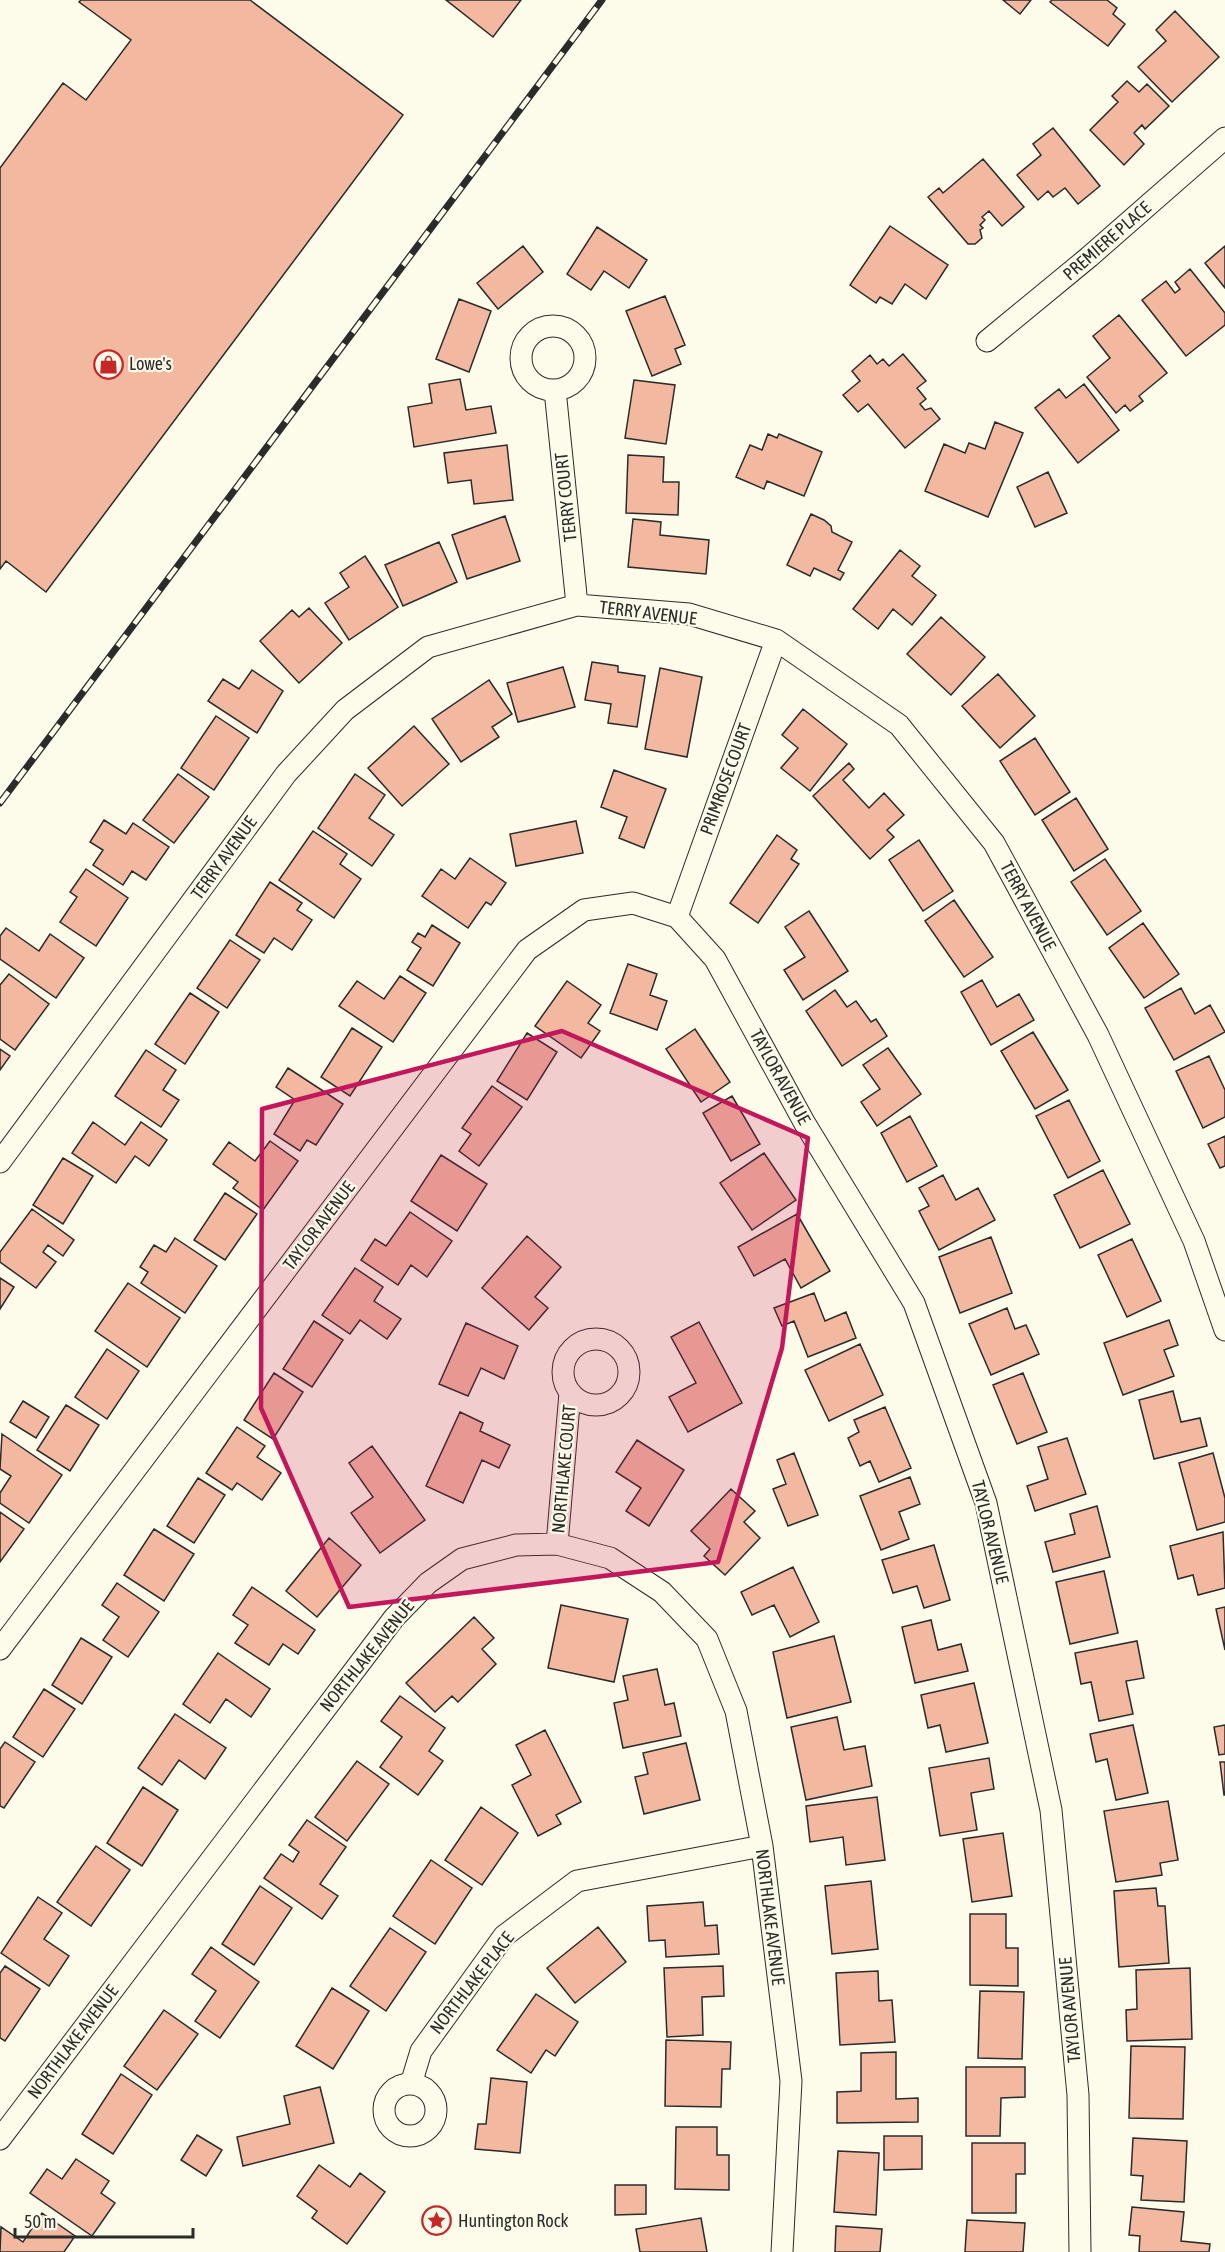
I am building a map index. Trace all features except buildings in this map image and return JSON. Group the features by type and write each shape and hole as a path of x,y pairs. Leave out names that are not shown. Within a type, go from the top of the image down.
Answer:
{"street":[{"name":"PREMIERE PLACE","path":"987,341 1089,257 1225,138"},
{"name":"TERRY COURT","path":"555,390 577,605"},
{"name":"TERRY AVENUE","path":"0,1162 286,774 345,710 428,647 577,605 689,614 776,640 899,725 994,843 1098,1035 1194,1241 1225,1330"},
{"name":"PRIMROSE COURT","path":"677,917 776,640"},
{"name":"TAYLOR AVENUE","path":"0,1649 527,950 584,910 633,903 677,917 715,959 804,1122 914,1303 986,1503 1051,1810 1078,2095 1080,2252"},
{"name":"NORTHLAKE COURT","path":"557,1544 570,1393"},
{"name":"NORTHLAKE AVENUE","path":"0,2139 394,1618 428,1583 462,1559 516,1545 557,1544 610,1558 662,1592 707,1639 736,1711 762,1846 791,2081 782,2252"},
{"name":"NORTHLAKE PLACE","path":"411,2084 421,2051 504,1936 577,1881 762,1846"}],"highlighted area":[{"path":"562,1031 808,1138 782,1348 718,1562 349,1607 261,1408 262,1109"}],"railway":[{"path":"0,803 602,0"}],"place":[{"name":"Lowe's","path":"108,364"},
{"name":"Huntington Rock","path":"437,2221"}]}
